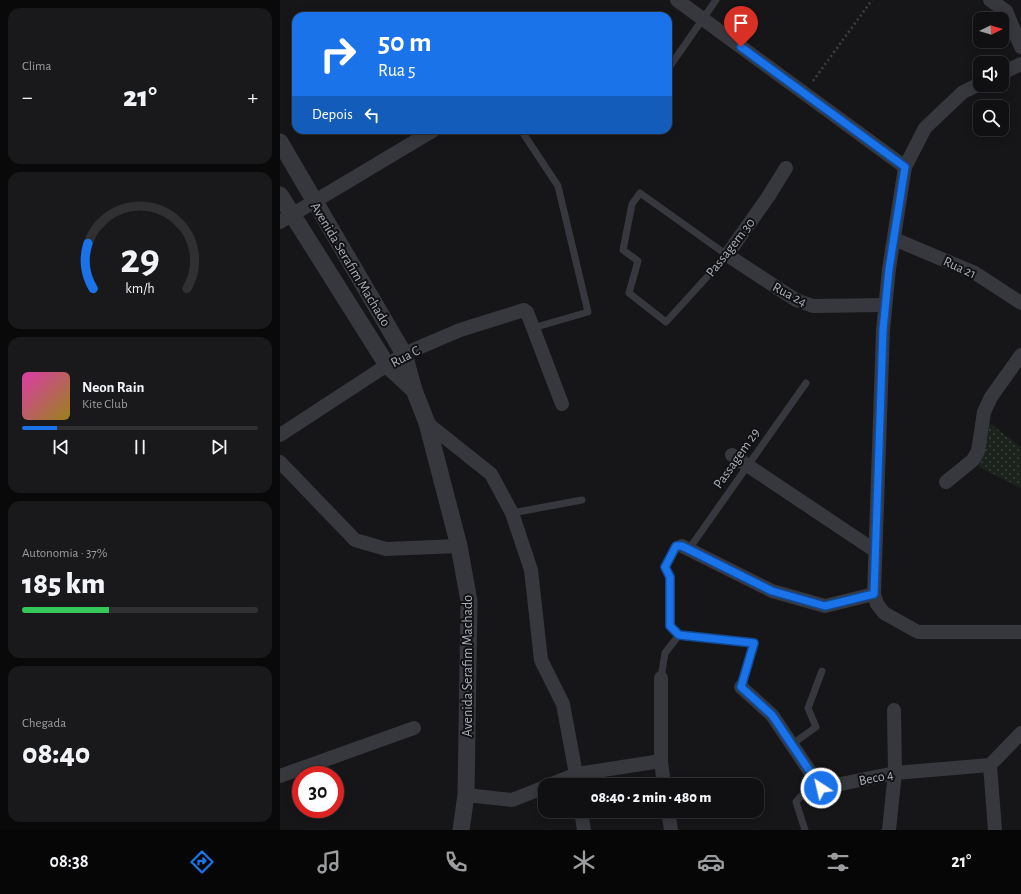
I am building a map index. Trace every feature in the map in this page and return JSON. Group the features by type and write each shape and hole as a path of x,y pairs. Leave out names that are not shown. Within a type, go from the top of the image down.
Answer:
{"street":[{"path":"677,0 905,167"},
{"path":"990,0 1006,6 1021,47"},
{"path":"1009,70 1021,64"},
{"path":"973,87 963,92 925,128 905,167 889,269 886,306 874,550 874,594 877,604 884,613 918,632 1021,632"},
{"path":"286,219 427,134"},
{"name":"Avenida Serafim Machado","path":"280,142 404,354 414,390 427,423 459,546 469,601 466,795 461,830"},
{"name":"Passagem 30","path":"727,255 768,198 786,168"},
{"name":"Avenida Serafim Machado","path":"280,195 286,219 387,365 414,390"},
{"name":"Rua 21","path":"894,239 975,273 1021,303"},
{"name":"Rua 24","path":"727,255 796,300 813,306 886,306"},
{"name":"Rua C","path":"280,435 404,354 460,330 524,310 527,312 562,404"},
{"path":"946,482 973,460 978,451 984,412 991,397 1021,355"},
{"path":"427,423 491,474 512,513 531,570 541,660 563,704 578,778"},
{"path":"732,455 874,550"},
{"path":"280,462 355,540 386,549 459,546"},
{"path":"686,547 772,591 825,606 874,594"},
{"path":"661,678 661,761 663,778"},
{"path":"741,687 772,715 821,788"},
{"path":"889,830 895,773 894,710"},
{"path":"280,776 414,728"},
{"path":"995,830 990,765 1021,733"},
{"path":"583,778 661,761"},
{"name":"Beco 4","path":"821,788 895,773 990,765"},
{"path":"466,795 512,800 538,790"},
{"path":"583,818 584,830"},
{"path":"669,818 671,830"}],"lane":[{"path":"672,63 716,0"},
{"path":"524,134 558,186 588,312 533,328"},
{"name":"Passagem 30","path":"640,193 727,255 666,322 630,293 638,261 623,250 632,204 640,193"},
{"name":"Passagem 29","path":"679,635 670,626 670,577 665,567 676,546 686,547 806,384"},
{"path":"512,513 582,500"},
{"path":"661,678 666,653 679,635 754,643 741,687"},
{"path":"791,745 816,727 808,708 822,671"},
{"path":"805,830 796,802 801,796 821,788"}],"path":[{"path":"804,93 872,0"}],"shaded area":[{"path":"988,422 1021,447 1021,488 979,467"}],"route":[{"path":"741,47 905,167 889,269 883,330 874,550 874,594 825,606 772,591 682,546 676,546 665,567 670,577 670,626 679,635 754,643 741,687 772,715 821,788"}]}
